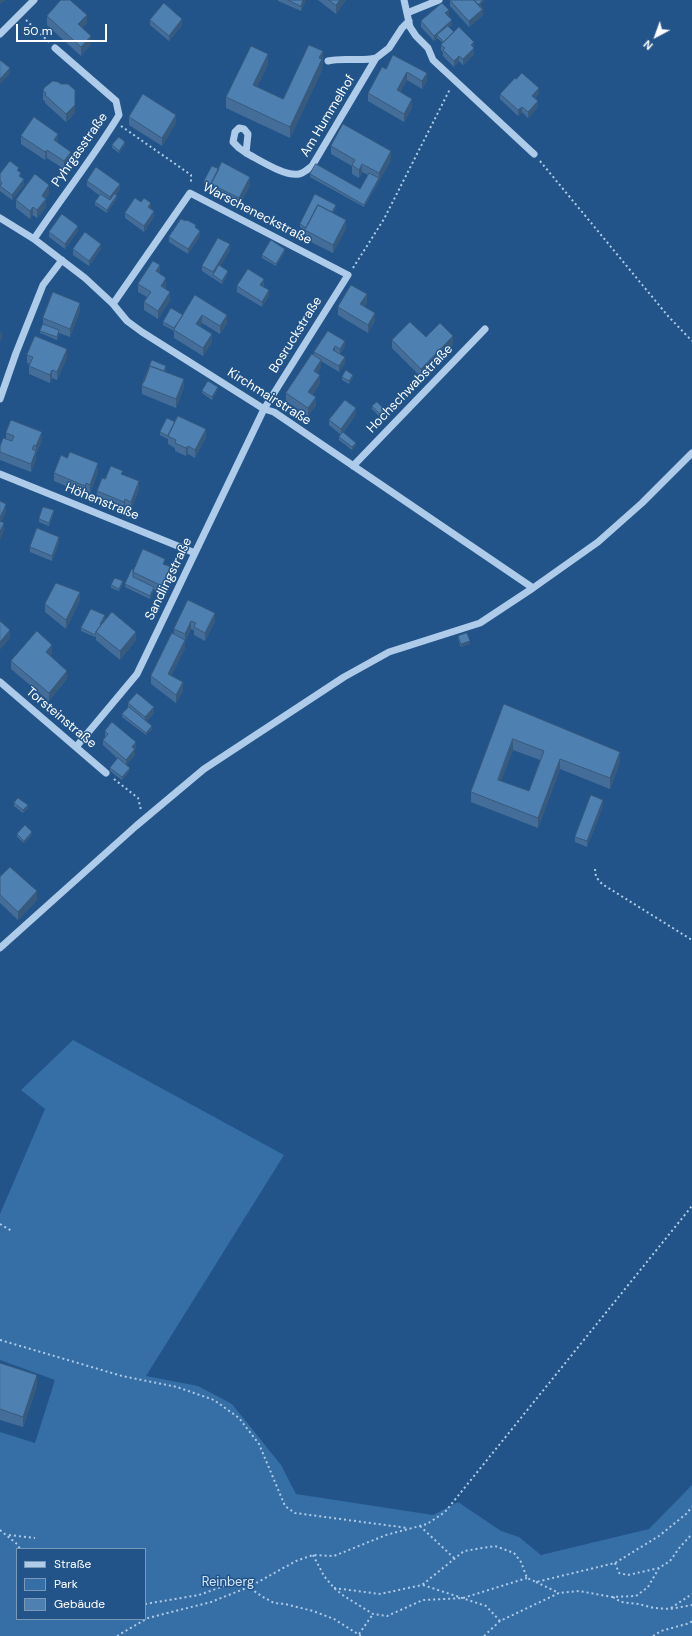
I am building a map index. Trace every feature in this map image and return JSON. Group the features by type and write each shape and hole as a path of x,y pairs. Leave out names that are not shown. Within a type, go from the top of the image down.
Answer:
{"street":[{"path":"0,34 34,0"},
{"path":"404,0 408,21 413,32 428,48 433,60 534,154"},
{"path":"407,13 439,0"},
{"name":"Am Hummelhof","path":"246,153 286,173 299,174 306,171 317,160 376,58 389,48 408,21"},
{"name":"Pyhrgasstraße","path":"34,239 95,153 119,115 116,101 55,48"},
{"path":"328,61 339,59 360,61 376,58"},
{"name":"Warscheneckstraße","path":"113,304 190,193 348,275"},
{"name":"Kirchmairstraße","path":"1,221 34,239 86,278 113,304 127,321 142,332 264,409 274,412 533,588"},
{"path":"0,399 43,284 62,260"},
{"name":"Bosruckstraße","path":"264,409 348,275"},
{"name":"Hochschwabstraße","path":"353,466 485,329"},
{"name":"Sandlingstraße","path":"76,747 137,674 264,409"},
{"path":"0,948 136,826 204,769 344,677 389,652 480,623 598,542 642,503 692,453"},
{"name":"Höhenstraße","path":"0,474 195,553"},
{"name":"Torsteinstraße","path":"0,682 106,773"}],"path":[{"path":"20,13 55,48"},
{"path":"348,275 384,219 455,79"},
{"path":"115,122 191,175 190,193"},
{"path":"534,154 668,316 692,341"},
{"path":"106,773 138,798"},
{"path":"595,869 596,877 602,884 692,940"},
{"path":"146,1619 212,1602 249,1587 296,1561 313,1555 334,1556 386,1535 427,1524 445,1512 692,1206"},
{"path":"0,1224 12,1231"},
{"path":"0,1340 122,1376 177,1387 214,1400 239,1418 259,1444 285,1506 290,1510 295,1513 328,1519 409,1528"},
{"path":"536,1582 615,1563 659,1536 686,1514 692,1506"},
{"path":"420,1526 454,1558"},
{"path":"0,1530 19,1548"},
{"path":"615,1563 619,1573 628,1575 659,1568 670,1561 692,1534"},
{"path":"7,1535 35,1538"},
{"path":"334,1588 380,1594 422,1585 464,1551 495,1546 514,1553 527,1578"},
{"path":"313,1555 324,1576 334,1588 344,1596 374,1614 387,1616 423,1600 463,1598 527,1578 559,1593"},
{"path":"484,1636 500,1621 559,1593 579,1591 612,1597 636,1596 648,1587 659,1568"},
{"path":"146,1604 199,1595 235,1582 242,1583 274,1603 313,1610 334,1619 360,1635 374,1614"},
{"path":"422,1585 486,1606 500,1621"},
{"path":"670,1609 673,1605 692,1594"},
{"path":"612,1597 621,1602 654,1608 670,1609 692,1605"},
{"path":"117,1636 145,1620"},
{"path":"654,1636 661,1631 690,1623 692,1621"}],"green space":[{"name":"Reinberg","path":"73,1040 284,1155 146,1376 198,1386 232,1404 281,1465 296,1494 433,1515 458,1502 501,1531 519,1537 541,1555 649,1529 692,1485 692,1636 0,1636 0,1432 35,1443 55,1380 0,1360 0,1214 45,1109 21,1090"}],"building":[{"path":"61,0 70,0 87,15 78,24 91,36 81,47 47,16"},
{"path":"288,0 303,0 301,6"},
{"path":"329,0 340,0 336,5"},
{"path":"450,0 474,0 483,9 469,21"},
{"path":"474,0 483,0 479,4 483,8 482,9"},
{"path":"164,3 182,19 169,36 150,20"},
{"path":"442,3 449,10 445,13 452,20 434,36 421,21"},
{"path":"448,26 454,32 444,42 437,35"},
{"path":"459,27 474,42 471,45 474,48 463,59 459,56 454,61 443,50 445,48 441,45"},
{"path":"309,45 323,51 319,58 322,59 290,127 226,97 251,46 268,54 253,85 283,99"},
{"path":"393,55 427,73 422,81 407,72 397,90 412,99 404,114 368,93 382,67 386,69"},
{"path":"0,60 10,68 0,79"},
{"path":"522,73 539,88 532,96 538,101 528,112 522,107 518,110 500,94 515,78 516,79"},
{"path":"53,81 61,84 68,84 75,90 75,105 66,114 45,95 46,93 43,91 44,88"},
{"path":"143,94 176,115 162,138 129,117"},
{"path":"34,117 58,134 54,140 71,152 64,161 47,150 45,152 21,136"},
{"path":"343,124 391,151 379,173 362,164 359,170 352,165 355,160 331,146"},
{"path":"119,137 125,142 119,151 112,145"},
{"path":"10,161 19,168 17,170 21,173 19,176 24,179 12,195 0,186 2,183 0,181 0,174"},
{"path":"222,162 250,177 239,198 211,184"},
{"path":"316,164 360,189 369,173 379,178 364,205 310,174"},
{"path":"212,166 219,169 211,184 204,181"},
{"path":"96,167 120,184 110,197 87,181"},
{"path":"35,174 49,185 42,196 46,199 37,210 33,207 30,211 16,200"},
{"path":"101,194 110,200 114,194 117,195 107,210 95,202"},
{"path":"315,194 336,205 332,212 318,205 306,228 300,224"},
{"path":"135,198 141,202 144,198 151,203 148,207 154,211 144,226 125,213"},
{"path":"318,205 346,220 333,245 305,230"},
{"path":"62,214 78,226 65,244 49,232"},
{"path":"181,219 187,220 196,225 195,227 200,231 188,249 169,237"},
{"path":"85,232 101,244 89,261 73,249"},
{"path":"218,238 230,244 213,272 202,266"},
{"path":"271,240 285,249 276,264 262,255"},
{"path":"153,261 160,265 156,271 166,278 161,286 170,292 158,311 144,302 151,292 138,284"},
{"path":"219,265 228,271 222,281 213,275"},
{"path":"248,269 264,279 260,285 269,290 262,302 237,286"},
{"path":"351,285 367,294 360,304 375,313 368,325 338,307"},
{"path":"53,292 80,303 70,329 43,318"},
{"path":"195,295 227,315 220,326 202,315 196,324 212,334 203,348 174,330"},
{"path":"171,308 183,315 174,328 163,322"},
{"path":"410,322 426,337 440,323 453,336 421,369 392,340"},
{"path":"43,324 59,330 57,337 40,331"},
{"path":"328,331 345,341 340,349 335,346 333,350 345,357 339,366 314,352"},
{"path":"35,336 67,349 57,372 52,370 50,375 29,366 33,357 27,355"},
{"path":"312,354 321,360 314,371 320,375 308,392 316,397 308,408 286,393"},
{"path":"152,360 166,366 164,371 150,366 143,382"},
{"path":"150,366 184,379 176,399 142,386"},
{"path":"346,370 353,375 349,381 342,377"},
{"path":"208,381 218,387 212,397 202,391"},
{"path":"345,400 356,408 341,429 329,420"},
{"path":"377,402 384,409 380,414 372,406"},
{"path":"178,416 206,429 195,450 188,446 186,448 175,443 176,440 168,436"},
{"path":"167,418 175,422 168,436 160,432"},
{"path":"11,420 42,432 36,446 34,445 32,449 36,451 31,464 0,452 0,446 3,438 12,441 14,436 6,433"},
{"path":"343,432 356,443 352,447 339,437"},
{"path":"70,452 98,463 90,485 86,483 85,486 54,473 61,455 67,458"},
{"path":"111,466 123,471 121,474 139,481 131,502 125,499 124,502 97,491 102,478 105,479"},
{"path":"0,501 6,504 0,518"},
{"path":"43,507 54,510 49,523 39,519"},
{"path":"0,521 4,523 0,532"},
{"path":"37,528 59,537 52,556 30,547"},
{"path":"143,549 165,559 163,564 171,567 162,586 133,572"},
{"path":"132,569 134,570 133,577 154,587 150,596 125,584"},
{"path":"115,578 123,581 119,589 111,585"},
{"path":"56,583 80,592 66,620 45,604"},
{"path":"188,600 215,613 205,633 194,627 196,623 191,621 185,634 174,629"},
{"path":"91,609 105,615 95,635 81,628"},
{"path":"112,612 136,632 120,651 96,632"},
{"path":"0,621 10,630 0,642"},
{"path":"37,631 52,645 46,652 67,671 49,693 11,661"},
{"path":"172,633 185,640 168,674 183,682 176,695 151,676"},
{"path":"467,633 470,641 461,644 458,636"},
{"path":"137,693 154,707 145,717 128,703"},
{"path":"504,704 620,752 610,778 560,759 538,818 471,792","holes":["513,739 544,751 529,791 498,780"]},
{"path":"129,707 152,726 146,733 122,714"},
{"path":"112,722 136,742 132,747 135,749 126,760 103,740 108,734 105,731"},
{"path":"118,758 130,768 122,777 110,768"},
{"path":"591,795 603,800 587,841 575,837"},
{"path":"18,798 28,805 23,810 14,803"},
{"path":"25,825 32,832 24,841 17,834"},
{"path":"10,867 37,891 18,912 0,895 0,877"},
{"path":"0,1363 37,1375 23,1417 0,1409"}]}
